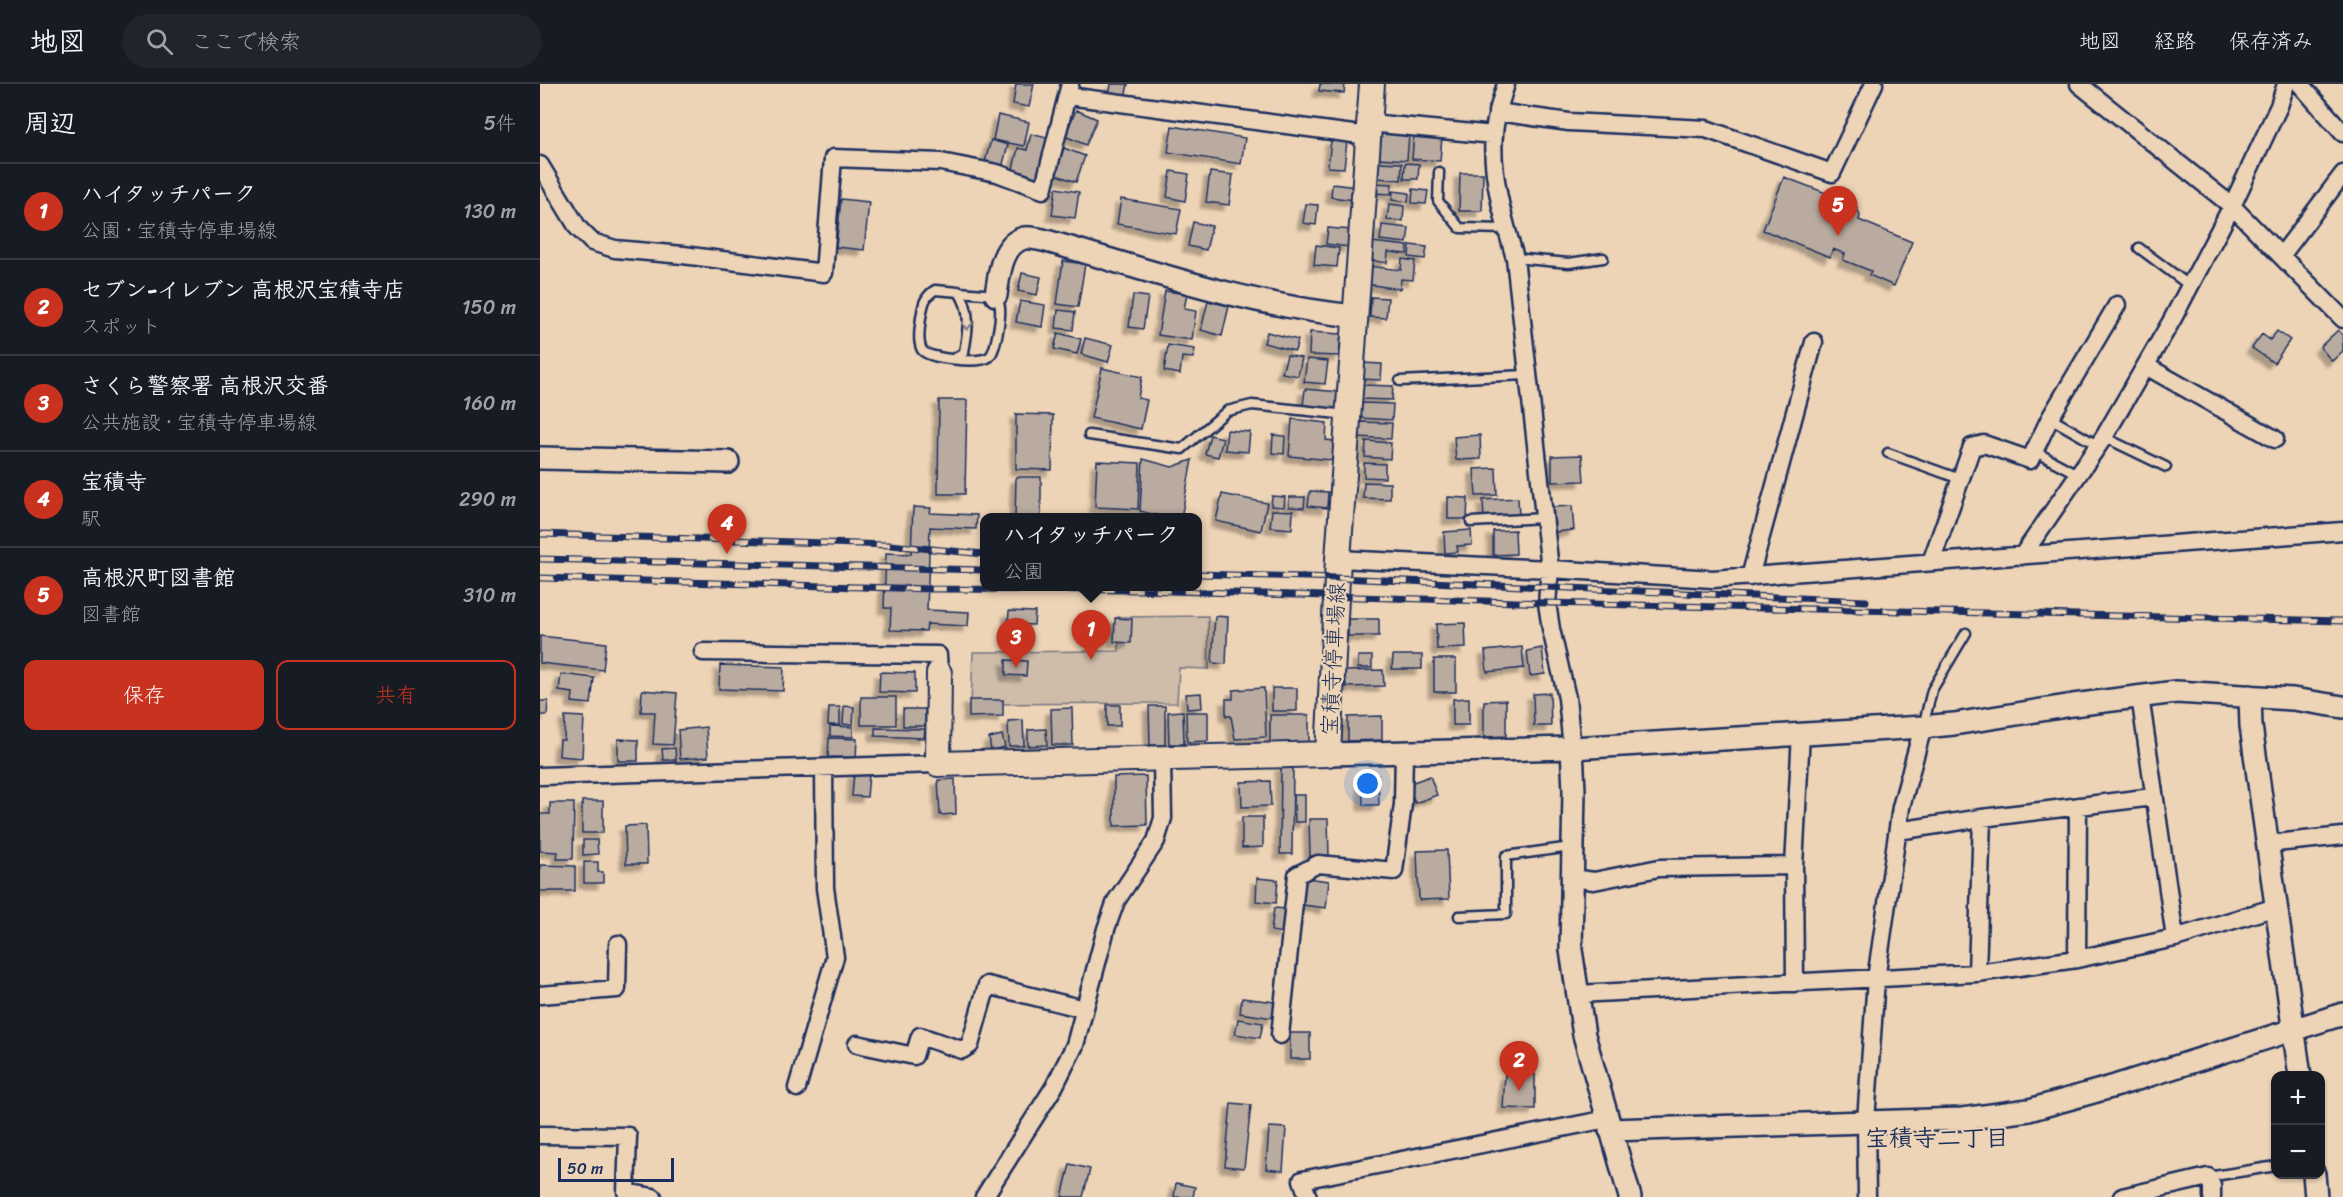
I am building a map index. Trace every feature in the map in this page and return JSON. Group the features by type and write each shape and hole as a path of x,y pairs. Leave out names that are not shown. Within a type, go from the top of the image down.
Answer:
{"main road":[{"name":"宝積寺停車場線","path":"938,765 1328,754 1338,559 1372,84"},
{"path":"938,765 939,673"}],"street":[{"path":"1506,84 1497,112 1494,162 1506,229 1515,258 1526,375 1550,569 1547,603 1567,698 1572,748 1571,950 1584,1035 1630,1197"},
{"path":"1497,112 1569,122 1706,129 1832,173 1874,84"},
{"path":"2079,84 2232,206 2343,319"},
{"path":"2022,556 2102,442 2146,366 2232,206 2279,106 2286,84"},
{"path":"2300,84 2343,134"},
{"path":"540,165 578,228 592,242 615,249 824,273 833,159 941,162 997,173 1043,190 1069,90 1369,130 1494,135"},
{"path":"2281,256 2343,174"},
{"path":"996,295 1002,262 1010,247 1024,238 1043,240 1261,302 1315,312 1355,316"},
{"path":"1932,562 1971,447 1984,444 2030,460 2050,418 2118,305"},
{"path":"1750,577 1814,342"},
{"path":"2146,366 2276,439"},
{"path":"540,458 728,462"},
{"path":"1338,559 1713,579 2343,531"},
{"path":"704,652 938,655 939,673"},
{"path":"1328,754 1572,748 1923,727 2176,692 2293,699 2343,707"},
{"path":"2140,696 2175,938"},
{"path":"2250,696 2250,726 2299,1071"},
{"path":"1868,1197 1866,1121 1876,979 1902,807 1923,727"},
{"path":"1795,983 1794,866 1801,733"},
{"path":"1281,1035 1297,875 1318,864 1394,871 1403,804 1404,752"},
{"path":"984,1197 1054,1087 1075,1045 1106,929 1116,901 1156,841 1163,818 1162,760"},
{"path":"540,776 938,765"},
{"path":"797,1088 834,957 825,888 824,768"},
{"path":"1898,831 2153,797"},
{"path":"2077,959 2078,806"},
{"path":"1977,973 1982,818"},
{"path":"2266,844 2343,836"},
{"path":"1572,878 1594,881 1659,868 1794,866"},
{"path":"1578,994 1977,973 2077,959 2175,938 2276,907"},
{"path":"540,995 616,989 618,944"},
{"path":"857,1044 914,1056 920,1036 962,1050 970,1045 987,985 1084,1009"},
{"path":"1308,1197 1302,1180 1608,1125 1962,1119 2029,1110 2115,1086 2343,1014"},
{"path":"540,1135 627,1136 626,1192 653,1197"},
{"path":"2122,1197 2208,1177 2212,1186 2212,1197"},
{"path":"2314,1179 2316,1197"}],"lane":[{"path":"1439,172 1438,201 1460,228 1506,229"},
{"path":"2139,248 2190,286"},
{"path":"1515,258 1569,263 1603,258"},
{"path":"935,290 958,291 996,295 1000,308 995,350 990,357 981,361 931,357 922,350 919,336 923,304 927,295 935,290"},
{"path":"954,359 963,352 968,310 966,301 958,291"},
{"path":"1400,381 1526,375"},
{"path":"1089,435 1182,449 1227,411 1252,405 1348,415"},
{"path":"2050,418 2102,442 2166,467"},
{"path":"2034,451 2079,475"},
{"path":"1888,453 1960,479"},
{"path":"1471,522 1544,518"},
{"path":"1923,727 1932,690 1966,633"},
{"path":"1459,916 1506,914 1506,856 1573,847"},
{"path":"2208,1177 2271,1167"}],"shaded area":[{"path":"1208,616 1209,669 1179,668 1177,703 971,704 973,652 1119,651 1118,617"}],"building":[{"path":"1016,84 1034,84 1029,107 1013,104"},
{"path":"1111,84 1128,84 1125,99 1109,97"},
{"path":"1320,84 1345,84 1344,93 1319,91"},
{"path":"1076,110 1097,119 1086,145 1065,136"},
{"path":"998,115 1029,122 1024,146 993,140"},
{"path":"1172,126 1245,138 1241,164 1168,152"},
{"path":"1381,132 1409,134 1407,160 1379,158"},
{"path":"1031,134 1047,138 1037,182 1012,173 1018,148 1027,150"},
{"path":"1414,134 1442,137 1440,161 1412,159"},
{"path":"991,140 1008,145 1002,168 985,162"},
{"path":"1331,140 1347,141 1344,168 1328,167"},
{"path":"1064,148 1085,156 1076,182 1054,174"},
{"path":"1377,162 1402,163 1401,180 1376,178"},
{"path":"1405,163 1419,164 1418,179 1404,179"},
{"path":"1171,171 1189,174 1185,201 1167,197"},
{"path":"1210,172 1233,175 1229,205 1206,202"},
{"path":"1460,173 1483,173 1482,211 1459,211"},
{"path":"1784,177 1855,204 1860,215 1859,220 1912,242 1894,286 1869,275 1871,271 1843,260 1845,254 1833,249 1830,257 1763,230"},
{"path":"1374,183 1392,184 1391,194 1373,193"},
{"path":"1332,184 1356,187 1354,200 1331,197"},
{"path":"1056,188 1079,192 1075,218 1052,215"},
{"path":"1413,189 1428,191 1426,204 1412,203"},
{"path":"1393,191 1409,193 1408,202 1392,200"},
{"path":"841,199 869,202 864,250 836,247"},
{"path":"1121,199 1181,209 1176,234 1117,224"},
{"path":"1306,204 1318,205 1316,225 1303,223"},
{"path":"1389,204 1404,206 1403,221 1387,220"},
{"path":"1193,222 1212,226 1206,250 1188,246"},
{"path":"1382,225 1409,228 1407,243 1380,240"},
{"path":"1328,228 1351,230 1349,247 1326,244"},
{"path":"1371,242 1408,246 1407,254 1388,252 1387,263 1369,260"},
{"path":"1316,245 1339,248 1337,267 1314,265"},
{"path":"1410,245 1427,247 1425,259 1409,257"},
{"path":"1402,259 1415,261 1413,280 1401,279 1400,289 1366,284 1368,266 1401,270"},
{"path":"1063,261 1085,264 1078,307 1057,304"},
{"path":"1022,273 1041,277 1037,295 1018,291"},
{"path":"1165,291 1187,294 1184,309 1196,311 1192,340 1158,335"},
{"path":"1133,295 1148,297 1143,329 1129,327"},
{"path":"1371,297 1388,298 1386,318 1370,317"},
{"path":"1020,301 1045,305 1042,327 1016,322"},
{"path":"1208,301 1229,306 1222,336 1201,330"},
{"path":"1058,310 1075,312 1073,330 1056,328"},
{"path":"2338,330 2343,335 2343,351 2332,361 2320,347"},
{"path":"2277,331 2290,340 2274,363 2252,348 2262,334 2270,340"},
{"path":"1267,332 1298,340 1295,351 1264,343"},
{"path":"1310,332 1341,334 1339,356 1309,355"},
{"path":"1058,333 1081,339 1077,354 1054,349"},
{"path":"1085,338 1113,345 1108,362 1081,354"},
{"path":"1168,345 1195,349 1193,358 1182,357 1180,374 1164,371"},
{"path":"1287,355 1302,358 1298,376 1282,373"},
{"path":"1307,359 1328,361 1325,384 1304,382"},
{"path":"1362,363 1382,364 1381,380 1361,379"},
{"path":"1102,368 1142,377 1138,398 1147,400 1141,429 1091,418"},
{"path":"1362,385 1393,386 1392,400 1362,399"},
{"path":"1305,389 1340,392 1338,409 1303,406"},
{"path":"939,400 967,400 965,494 938,494"},
{"path":"1361,403 1393,404 1392,420 1360,418"},
{"path":"1016,414 1053,415 1052,470 1016,469"},
{"path":"1292,419 1327,423 1326,440 1334,441 1332,460 1289,456"},
{"path":"1359,422 1392,423 1391,439 1359,437"},
{"path":"1227,430 1250,432 1248,452 1225,450"},
{"path":"1210,435 1223,438 1218,457 1205,454"},
{"path":"1273,435 1285,436 1284,454 1272,453"},
{"path":"1480,435 1481,459 1456,460 1454,437"},
{"path":"1366,441 1391,443 1390,459 1365,457"},
{"path":"1582,455 1584,481 1552,482 1552,456"},
{"path":"1143,459 1172,467 1192,460 1182,513 1140,511"},
{"path":"1097,461 1140,463 1138,509 1095,507"},
{"path":"1364,463 1385,464 1385,478 1364,477"},
{"path":"1496,468 1497,495 1476,496 1474,469"},
{"path":"1016,477 1041,477 1041,513 1015,513"},
{"path":"1364,482 1390,483 1390,499 1363,498"},
{"path":"1310,491 1328,492 1327,508 1308,506"},
{"path":"1222,494 1267,503 1261,531 1216,521"},
{"path":"1272,496 1285,497 1284,507 1271,506"},
{"path":"1289,497 1305,497 1304,508 1289,507"},
{"path":"1448,497 1468,498 1467,519 1448,519"},
{"path":"1518,498 1519,517 1484,519 1483,500"},
{"path":"1572,506 1574,530 1555,532 1553,507"},
{"path":"913,507 931,508 930,513 977,515 976,529 930,527 927,610 969,612 968,626 927,624 926,631 890,630 891,608 884,608 886,553 911,554"},
{"path":"1272,510 1293,511 1292,529 1270,527"},
{"path":"1471,530 1472,545 1457,546 1458,552 1445,553 1444,532"},
{"path":"1515,530 1516,554 1493,555 1493,531"},
{"path":"1009,611 1035,612 1034,625 1008,624"},
{"path":"1215,616 1228,617 1226,664 1212,663"},
{"path":"1115,618 1132,619 1131,643 1114,642"},
{"path":"1348,619 1379,619 1379,636 1348,636"},
{"path":"1465,623 1466,648 1437,649 1436,624"},
{"path":"540,636 606,643 603,670 540,663"},
{"path":"1522,647 1524,668 1487,672 1485,651"},
{"path":"1542,648 1545,674 1530,676 1527,651"},
{"path":"1393,655 1422,655 1422,669 1392,669"},
{"path":"1358,656 1372,656 1372,668 1358,668"},
{"path":"1434,659 1456,659 1456,692 1434,692"},
{"path":"1006,660 1027,661 1026,676 1006,675"},
{"path":"720,665 784,667 783,691 719,689"},
{"path":"1383,670 1384,686 1346,687 1345,671"},
{"path":"880,672 915,673 915,693 879,692"},
{"path":"561,674 594,678 591,704 572,702 573,693 559,691"},
{"path":"1264,688 1266,737 1235,739 1231,716 1226,716 1226,699 1233,699 1233,690"},
{"path":"1272,688 1297,688 1297,711 1272,711"},
{"path":"642,690 677,693 673,745 653,744 655,712 641,712"},
{"path":"1201,693 1202,708 1187,709 1186,694"},
{"path":"1550,693 1551,726 1534,726 1533,694"},
{"path":"861,697 896,697 896,725 861,725"},
{"path":"1469,698 1469,725 1453,725 1453,699"},
{"path":"969,700 1003,700 1003,716 969,717"},
{"path":"1506,700 1506,736 1484,737 1484,701"},
{"path":"540,701 548,701 547,715 540,715"},
{"path":"1107,705 1120,705 1120,726 1107,726"},
{"path":"844,706 854,707 853,725 843,724"},
{"path":"1149,706 1165,706 1165,745 1150,745"},
{"path":"829,707 840,707 840,725 828,725"},
{"path":"1072,708 1073,745 1052,745 1051,709"},
{"path":"903,709 925,709 925,726 903,726"},
{"path":"1183,711 1184,744 1169,744 1168,712"},
{"path":"1186,712 1208,712 1208,741 1187,742"},
{"path":"1270,715 1309,715 1309,744 1270,744"},
{"path":"565,716 584,717 582,758 559,756 560,740 564,740"},
{"path":"1382,716 1382,740 1348,741 1348,717"},
{"path":"1023,720 1024,746 1009,746 1008,721"},
{"path":"830,726 853,727 853,737 830,736"},
{"path":"706,727 708,757 680,759 678,730"},
{"path":"875,728 925,729 924,738 875,736"},
{"path":"1046,729 1047,745 1028,746 1028,730"},
{"path":"1002,735 1005,747 991,750 989,738"},
{"path":"829,738 857,739 856,758 828,757"},
{"path":"618,739 638,740 638,761 618,761"},
{"path":"675,748 676,760 663,760 662,749"},
{"path":"1281,766 1293,766 1292,854 1280,854"},
{"path":"854,773 869,775 867,797 852,796"},
{"path":"1378,775 1379,805 1363,805 1362,776"},
{"path":"1146,776 1147,825 1114,826 1114,777"},
{"path":"1430,776 1437,795 1415,803 1408,784"},
{"path":"955,779 956,814 940,815 938,780"},
{"path":"1270,781 1271,806 1242,807 1241,782"},
{"path":"1294,795 1305,795 1305,822 1295,822"},
{"path":"582,801 603,801 603,833 582,833"},
{"path":"550,803 574,803 573,859 557,859 558,852 540,851 540,814 550,814"},
{"path":"1242,817 1263,817 1263,847 1242,848"},
{"path":"1309,819 1328,819 1329,856 1310,856"},
{"path":"646,825 647,864 626,864 625,826"},
{"path":"583,840 597,840 598,854 583,855"},
{"path":"1447,850 1449,899 1419,900 1417,851"},
{"path":"584,862 598,862 598,872 603,872 603,883 584,883"},
{"path":"540,865 575,866 575,891 540,891"},
{"path":"1257,878 1278,880 1276,903 1256,901"},
{"path":"1306,878 1329,881 1326,908 1303,905"},
{"path":"1274,908 1286,909 1283,933 1271,931"},
{"path":"1242,998 1275,1002 1273,1018 1240,1013"},
{"path":"1238,1019 1263,1023 1260,1038 1235,1034"},
{"path":"1290,1033 1310,1033 1310,1059 1290,1059"},
{"path":"1505,1074 1535,1074 1535,1109 1503,1108"},
{"path":"1231,1103 1251,1105 1244,1168 1225,1166"},
{"path":"1269,1127 1286,1128 1283,1171 1266,1169"},
{"path":"1070,1164 1090,1169 1083,1197 1062,1197"},
{"path":"1176,1183 1195,1187 1193,1197 1174,1197"}],"railway":[{"path":"540,534 890,545 980,554"},
{"path":"540,559 980,570"},
{"path":"1202,574 1866,601"},
{"path":"540,578 980,589"},
{"path":"1173,591 1547,603 2343,621"}],"place":[{"name":"高根沢町図書館","path":"1838,236"},
{"name":"宝積寺","path":"727,554"},
{"name":"ハイタッチパーク","path":"1091,660"},
{"name":"さくら警察署 高根沢交番","path":"1016,668"},
{"name":"セブン-イレブン 高根沢宝積寺店","path":"1519,1091"}],"district":[{"name":"宝積寺二丁目","path":"1937,1138"}]}
